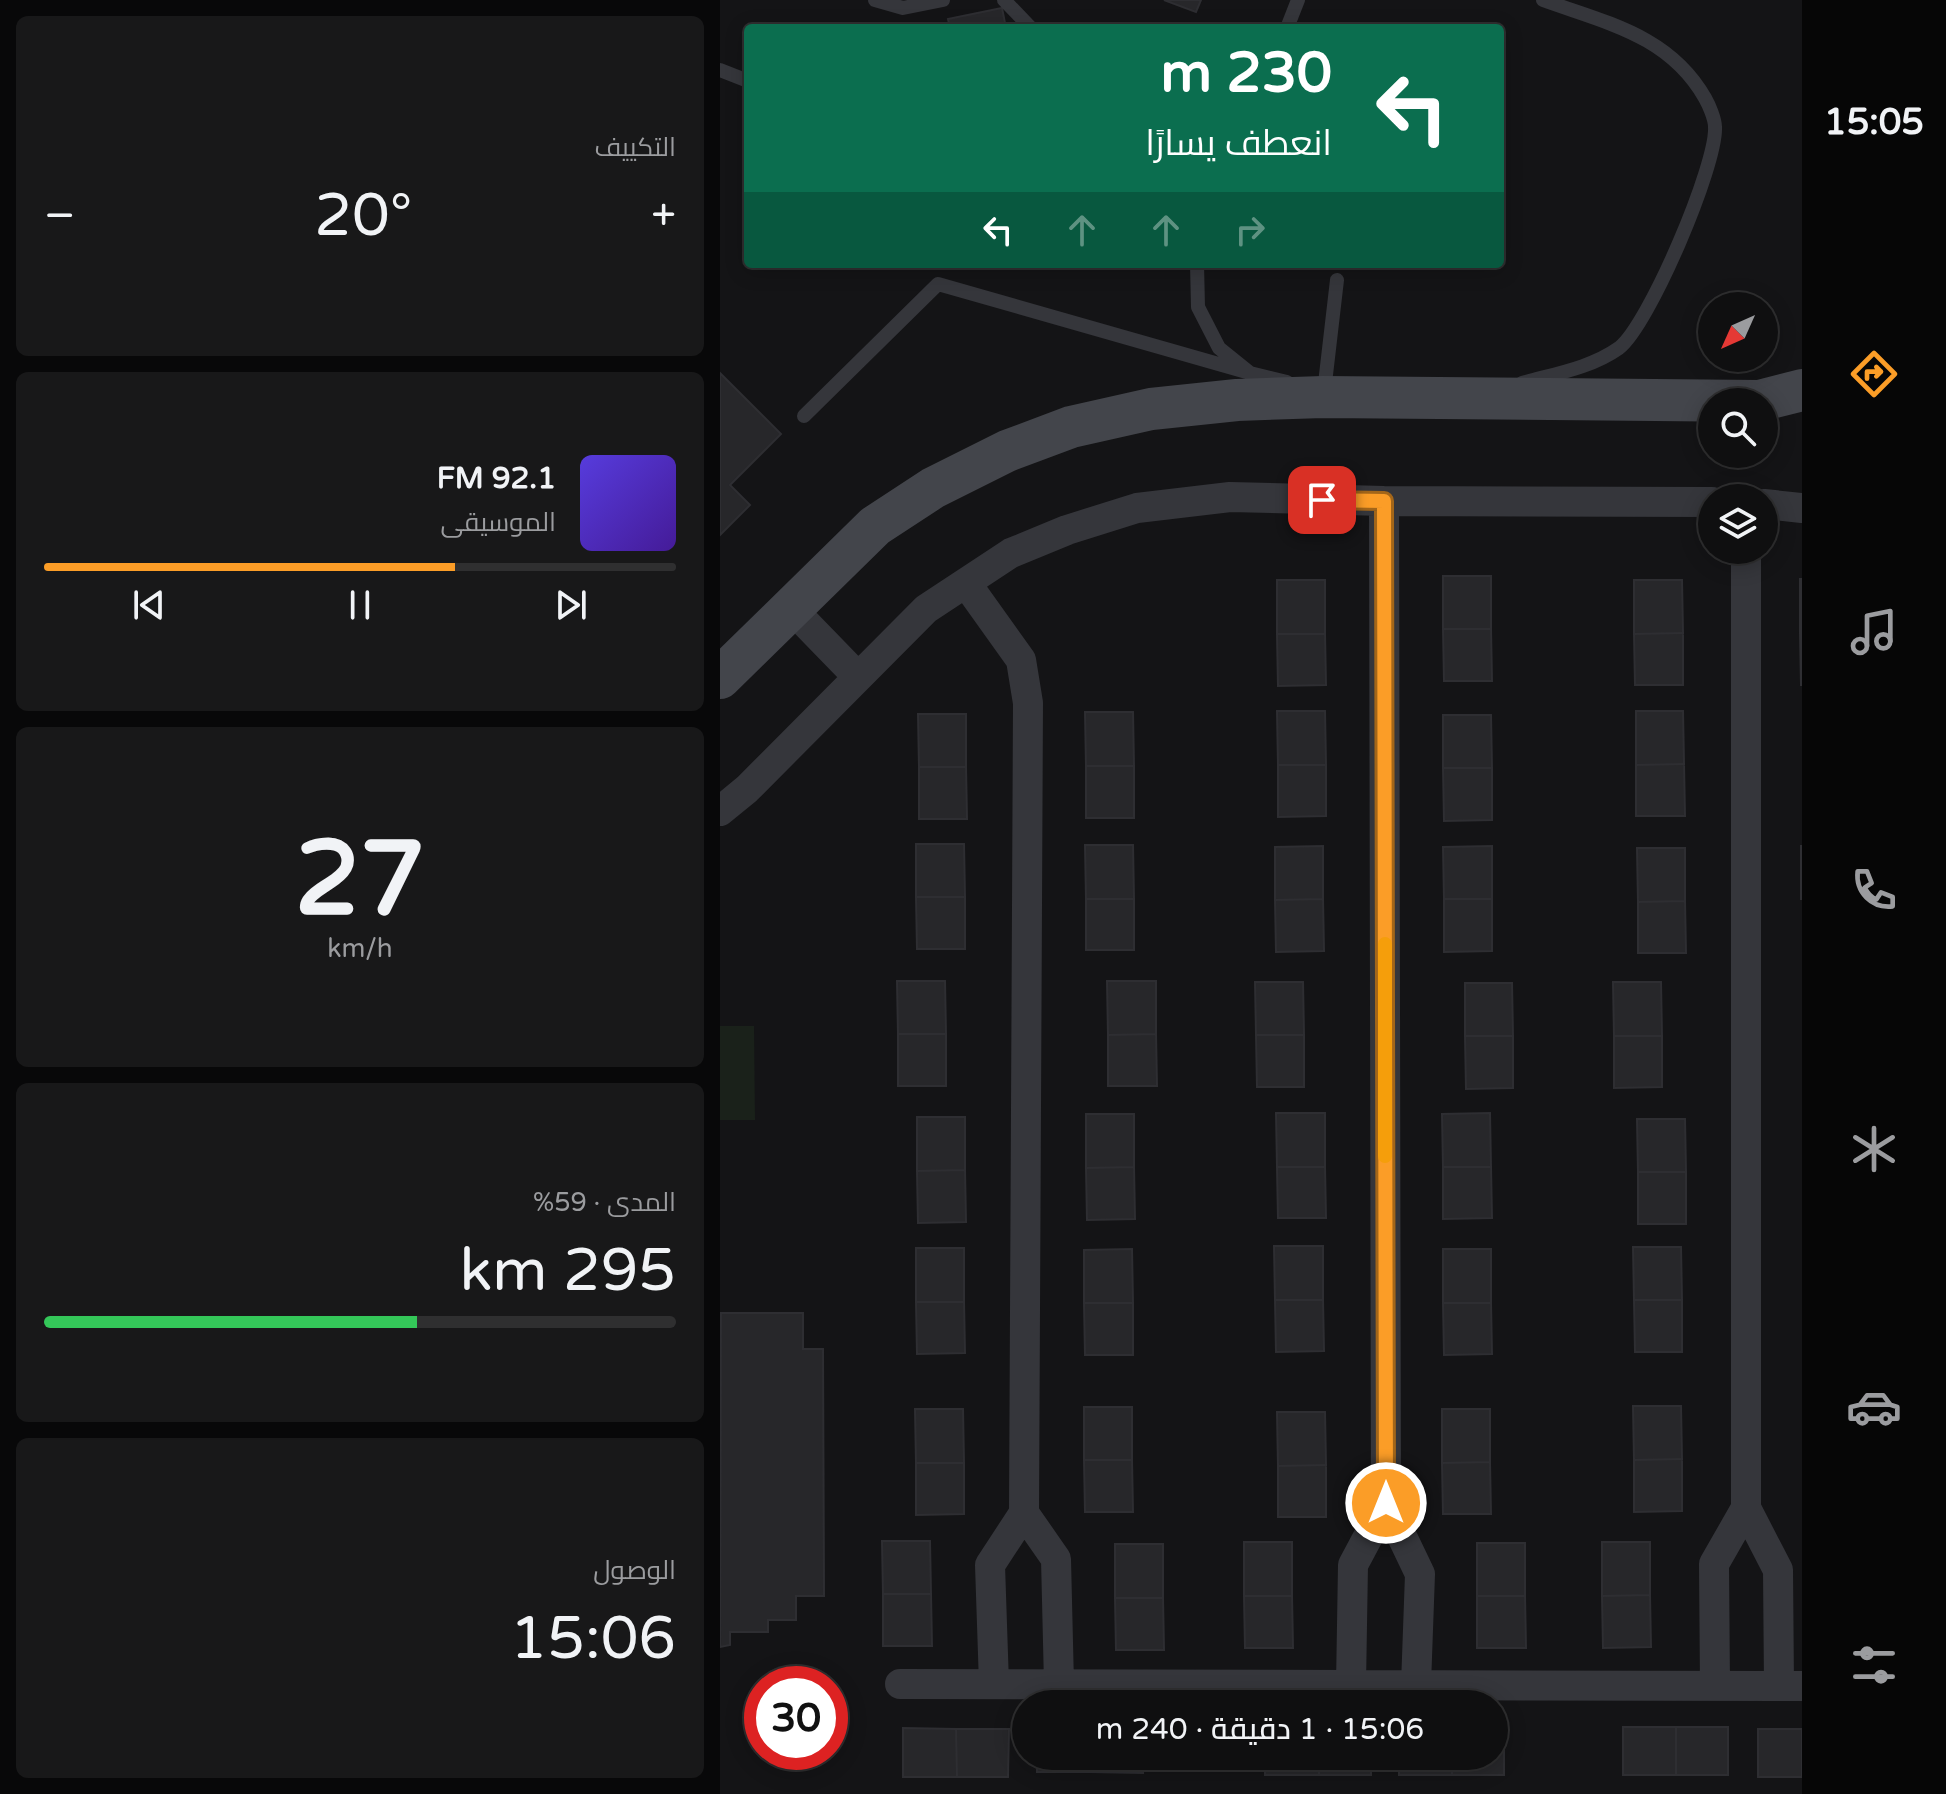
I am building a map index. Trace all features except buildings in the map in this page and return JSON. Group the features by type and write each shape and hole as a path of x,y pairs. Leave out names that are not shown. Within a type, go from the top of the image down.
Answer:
{"main road":[{"path":"1778,397 1802,390"},
{"path":"720,678 875,526 933,488 1007,451 1071,427 1151,409 1237,400 1323,397 1698,402"},
{"path":"1778,406 1802,412"}],"street":[{"path":"720,811 747,789 926,609 1011,553 1067,530 1137,508 1230,497 1698,502"},
{"path":"1384,501 1386,1503 1420,1574 1416,1685"},
{"path":"1778,505 1802,508"},
{"path":"900,1684 1790,1686 1778,1570 1746,1508 1746,564"},
{"path":"966,583 1021,660 1028,703 1024,1513 990,1565 994,1684"},
{"path":"791,608 858,677"},
{"path":"1351,1685 1353,1565 1386,1503"},
{"path":"1715,1686 1714,1564 1746,1508"},
{"path":"1024,1513 1056,1559 1059,1684"}],"lane":[{"path":"875,0 903,8 943,0"},
{"path":"1004,0 1027,24"},
{"path":"1289,24 1298,0"},
{"path":"1460,400 1584,366 1621,347 1650,305 1710,162 1715,126 1706,99 1678,62 1650,40 1543,0"},
{"path":"720,70 744,79"},
{"path":"1197,268 1198,307 1219,348 1250,373"},
{"path":"804,416 938,284 1292,383 1323,397 1337,280"}],"shaded area":[{"path":"720,1026 754,1026 755,1120 720,1120"}],"slow traffic":[{"path":"1385,944 1385,1156"}],"route":[{"path":"1322,500 1384,501 1386,1503"}]}
